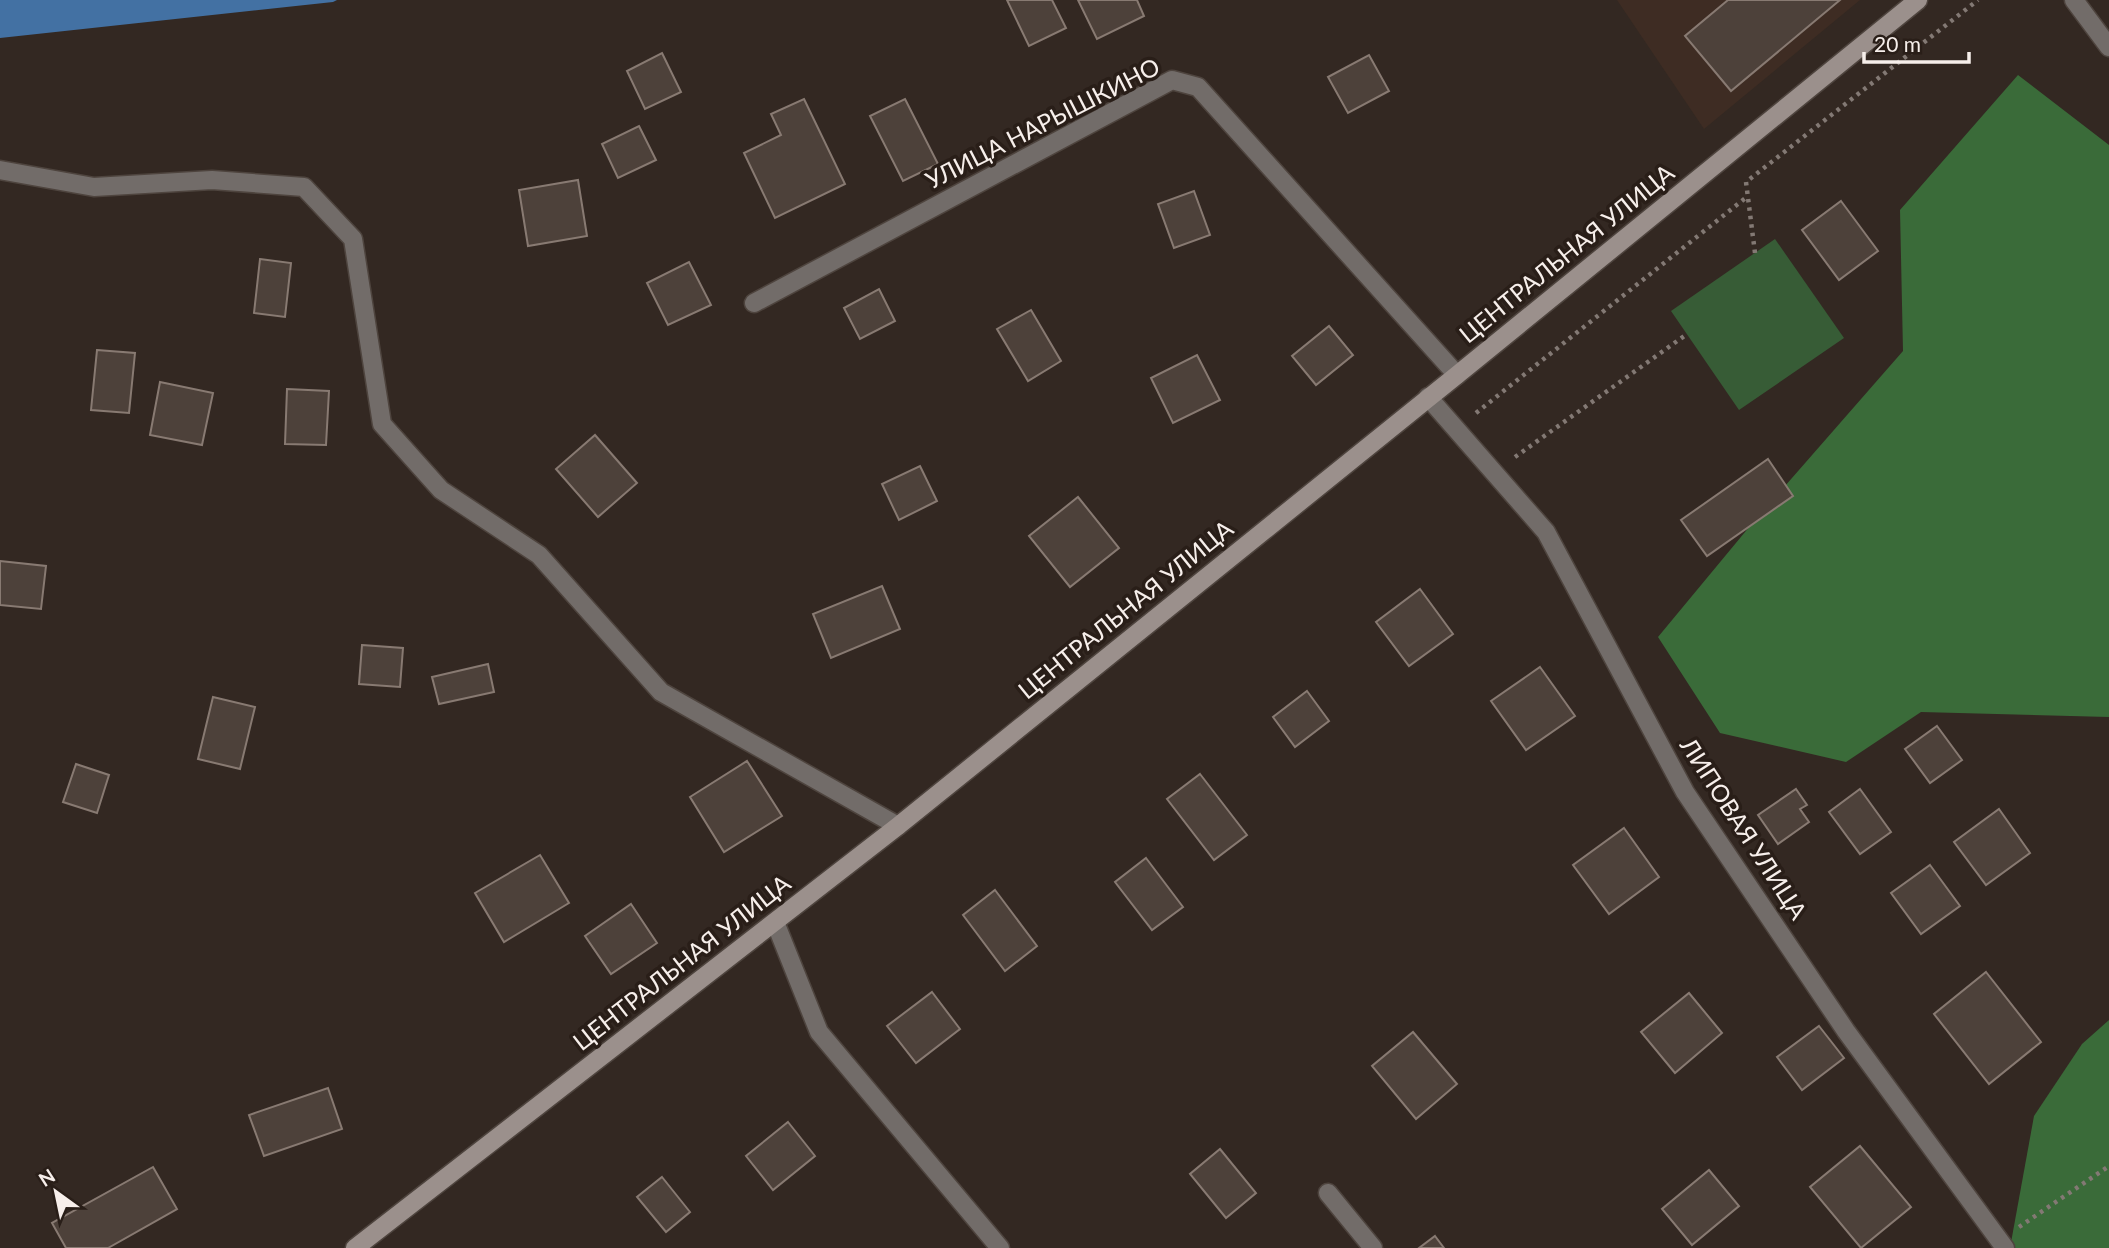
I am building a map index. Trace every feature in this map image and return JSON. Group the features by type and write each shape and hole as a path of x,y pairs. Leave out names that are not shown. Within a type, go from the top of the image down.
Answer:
{"street":[{"name":"ЦЕНТРАЛЬНАЯ УЛИЦА","path":"355,1248 898,826 1918,0"},
{"path":"2074,0 2103,28 2109,47"},
{"name":"УЛИЦА НАРЫШКИНО","path":"754,303 1171,80 1198,87 1457,376"},
{"path":"0,170 94,187 212,180 304,187 353,239 382,424 441,490 539,555 661,692 898,826"},
{"name":"ЛИПОВАЯ УЛИЦА","path":"1429,397 1546,532 1685,792 1846,1031 2002,1244"},
{"path":"775,922 819,1032 1000,1248"},
{"path":"1328,1194 1373,1248"}],"path":[{"path":"1755,253 1746,182 1978,0"},
{"path":"1456,429 1748,196"},
{"path":"1494,472 1687,334"},
{"path":"2002,1244 2109,1166"}],"shaded area":[{"path":"1617,0 1860,0 1704,129"}],"green space":[{"path":"2018,75 2109,145 2109,717 1921,712 1846,762 1720,733 1658,637 1750,526 1903,351 1900,210"},
{"path":"1775,239 1844,338 1739,410 1671,311"},
{"path":"2109,1020 2109,1248 2010,1248 2034,1116 2082,1044"}],"water":[{"path":"0,0 337,0 0,38"}],"building":[{"path":"1007,0 1052,0 1066,28 1029,46"},
{"path":"1078,0 1137,0 1144,16 1097,39"},
{"path":"1728,0 1840,0 1731,91 1685,36"},
{"path":"662,53 681,92 645,109 627,71"},
{"path":"1369,55 1389,91 1348,113 1328,77"},
{"path":"804,99 845,184 775,218 744,153 781,135 771,114"},
{"path":"905,99 938,164 903,181 870,116"},
{"path":"639,126 656,160 618,178 602,144"},
{"path":"578,180 587,236 528,246 519,190"},
{"path":"1194,191 1210,235 1174,248 1158,204"},
{"path":"1841,201 1878,251 1839,280 1802,230"},
{"path":"260,259 291,263 285,317 254,313"},
{"path":"689,262 711,305 668,325 647,283"},
{"path":"879,289 895,321 860,339 844,308"},
{"path":"1031,310 1061,361 1028,381 997,329"},
{"path":"1329,326 1353,355 1316,385 1292,356"},
{"path":"97,350 135,353 129,413 91,410"},
{"path":"1197,355 1220,400 1173,423 1151,378"},
{"path":"160,382 213,393 202,445 150,435"},
{"path":"287,389 329,391 326,445 285,444"},
{"path":"595,435 637,483 598,517 556,469"},
{"path":"1768,459 1793,496 1707,556 1681,520"},
{"path":"920,466 937,501 899,520 882,484"},
{"path":"1078,497 1119,548 1070,587 1029,536"},
{"path":"0,561 46,566 41,609 0,605"},
{"path":"882,586 900,629 831,658 813,614"},
{"path":"1420,589 1453,634 1409,666 1376,622"},
{"path":"362,645 403,648 400,687 359,684"},
{"path":"488,664 494,692 439,704 432,677"},
{"path":"1540,667 1575,716 1526,750 1491,701"},
{"path":"1307,691 1329,721 1295,747 1273,717"},
{"path":"213,697 255,707 240,769 198,759"},
{"path":"1937,726 1962,760 1930,783 1905,749"},
{"path":"747,761 782,816 724,852 690,797"},
{"path":"76,764 109,775 97,813 63,802"},
{"path":"1200,774 1247,835 1214,860 1167,799"},
{"path":"1796,789 1807,805 1800,809 1809,822 1778,844 1758,815"},
{"path":"1860,789 1891,832 1860,854 1829,812"},
{"path":"1999,809 2030,853 1986,885 1954,842"},
{"path":"1624,828 1659,877 1609,914 1573,865"},
{"path":"540,855 569,903 504,942 475,893"},
{"path":"1146,858 1183,907 1152,930 1115,882"},
{"path":"1930,865 1960,906 1921,934 1891,893"},
{"path":"995,890 1037,946 1005,971 963,915"},
{"path":"631,904 657,943 611,974 585,936"},
{"path":"1986,972 2041,1042 1989,1084 1934,1014"},
{"path":"932,992 960,1029 916,1063 887,1026"},
{"path":"1689,993 1722,1033 1675,1073 1641,1032"},
{"path":"1819,1026 1844,1058 1802,1090 1777,1057"},
{"path":"1413,1032 1457,1084 1416,1119 1372,1066"},
{"path":"328,1088 342,1129 264,1156 249,1115"},
{"path":"788,1122 815,1156 773,1190 746,1156"},
{"path":"1860,1146 1911,1207 1861,1248 1810,1187"},
{"path":"1220,1149 1256,1193 1226,1218 1190,1174"},
{"path":"153,1167 177,1209 108,1248 66,1248 52,1223"},
{"path":"1709,1170 1739,1206 1692,1245 1662,1209"},
{"path":"662,1177 690,1212 666,1232 637,1197"},
{"path":"1435,1236 1444,1248 1419,1248"}]}
